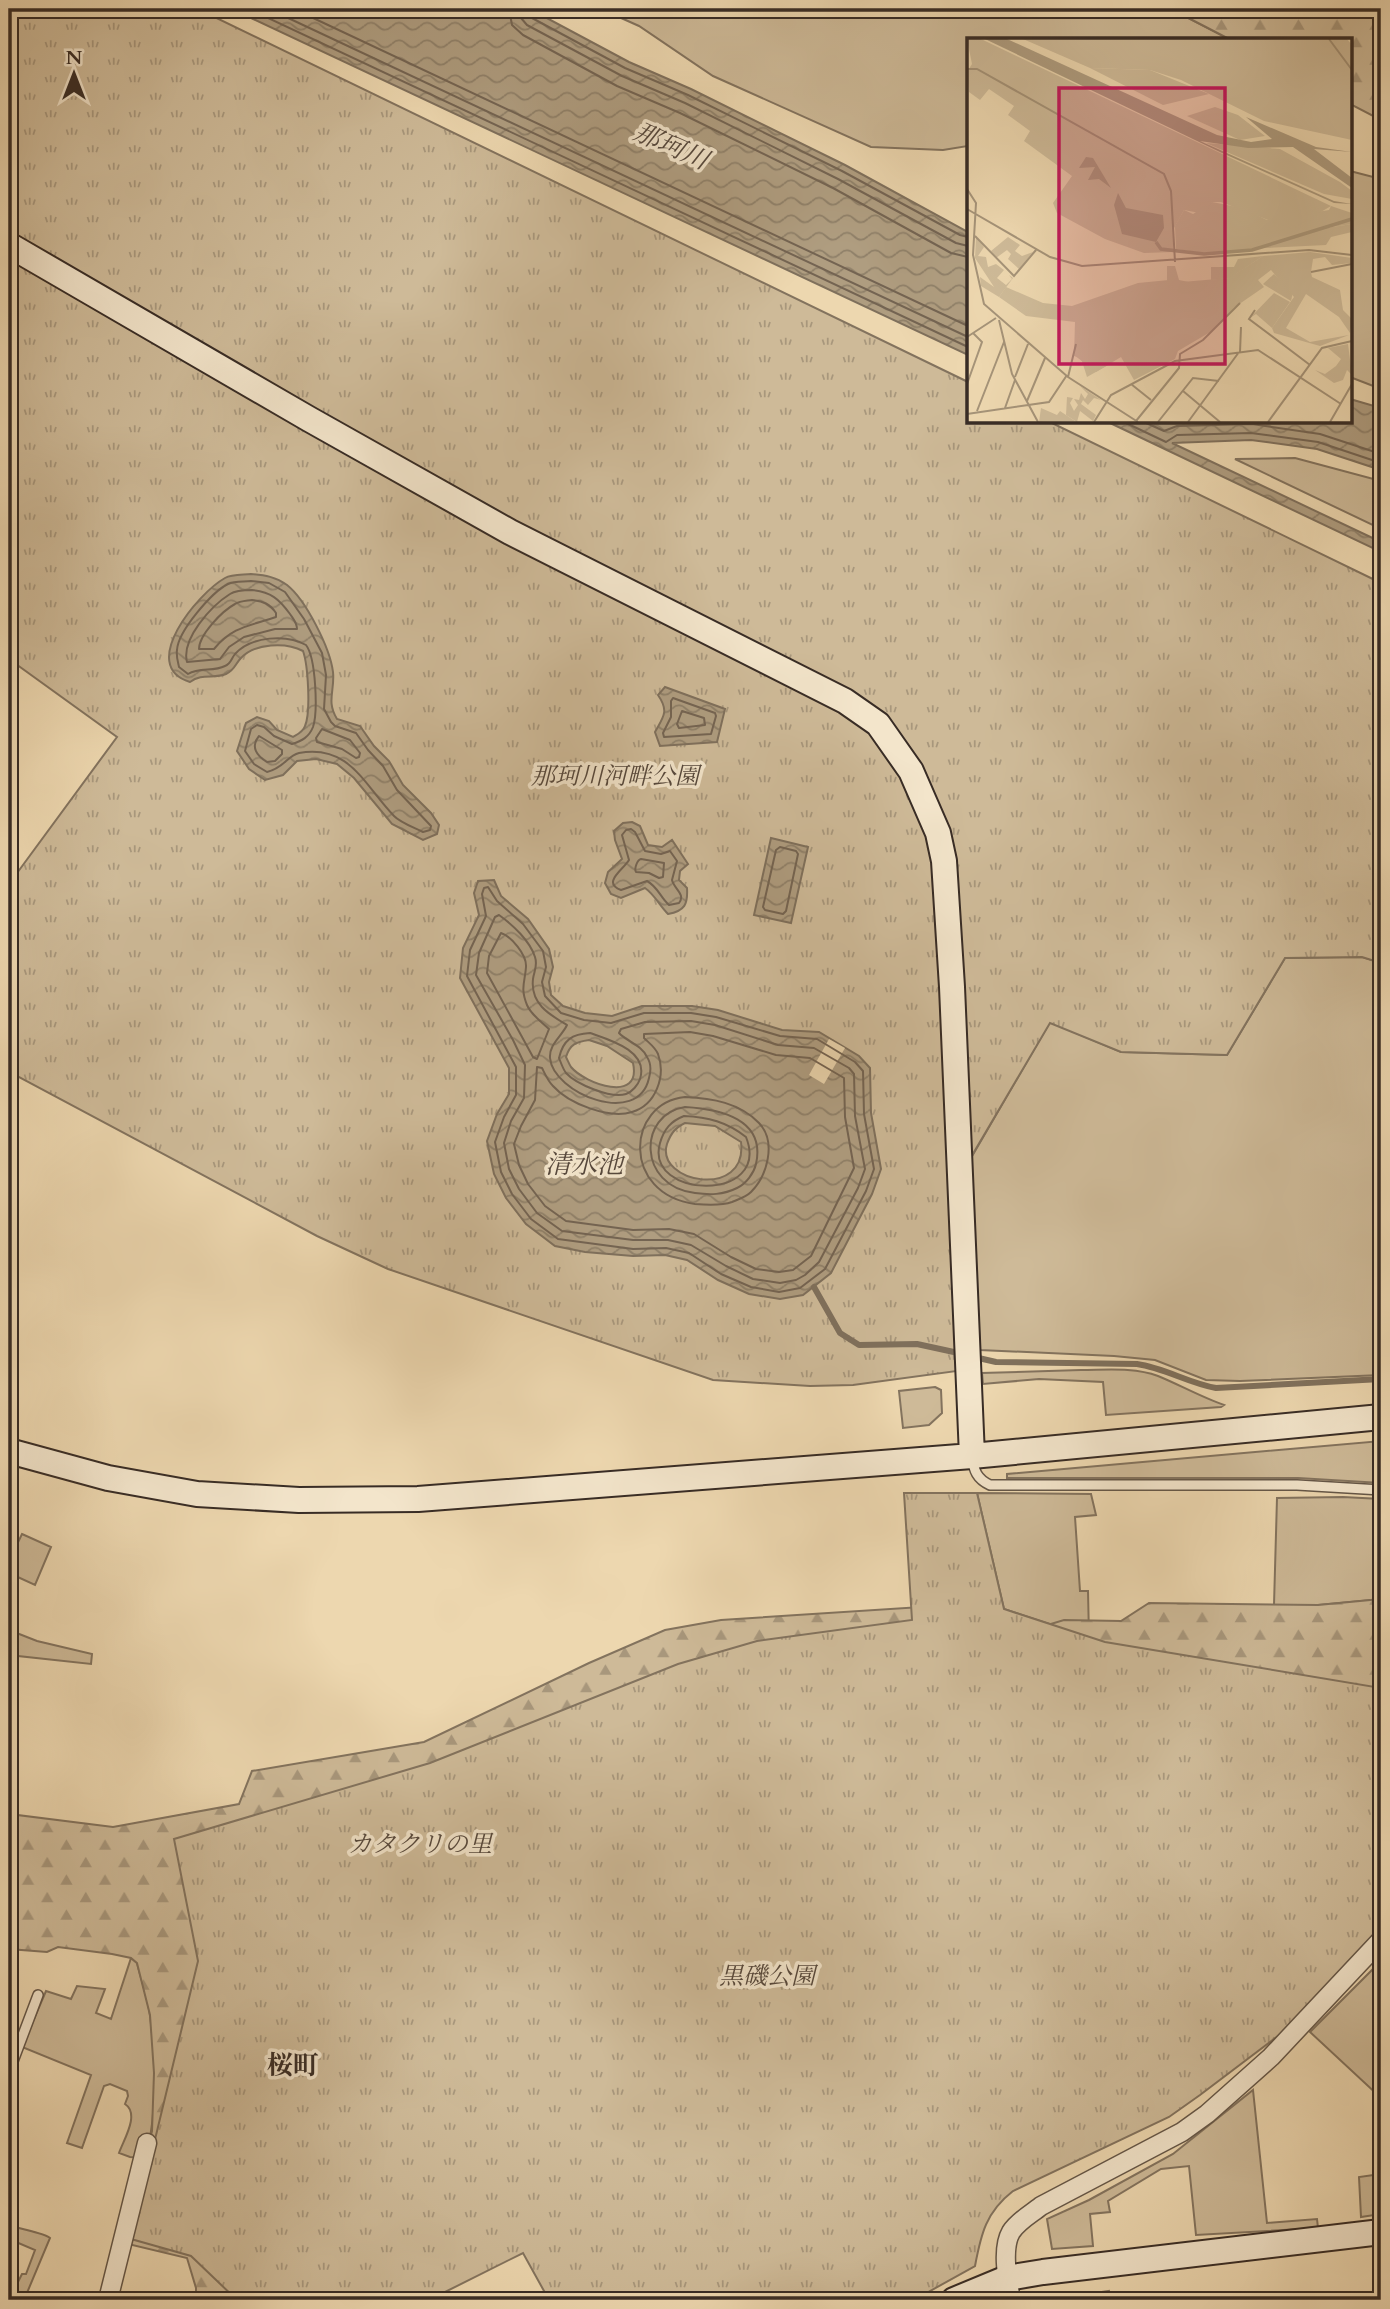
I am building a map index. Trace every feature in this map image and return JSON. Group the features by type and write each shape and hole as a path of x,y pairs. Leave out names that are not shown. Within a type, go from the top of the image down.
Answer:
{"street":[{"path":"9,245 510,532 845,701 877,724 896,747 911,771 938,833 944,861 953,1001 972,1456"},
{"path":"9,1451 108,1478 197,1494 299,1500 418,1499 972,1456 1381,1417"},
{"path":"1009,2289 1007,2243 1012,2231 1022,2220 1041,2206 1182,2132 1207,2114 1271,2057 1381,1940"},
{"path":"108,2300 147,2143"},
{"path":"954,2300 1009,2289 1073,2268 1381,2232"}],"lane":[{"path":"972,1456 979,1480 990,1485 1297,1485 1381,1490"},
{"path":"9,2072 38,1995"}],"green space":[{"name":"那珂川河畔公園","path":"9,9 198,9 967,382 967,424 1054,424 1381,583 1381,963 1362,957 1285,958 1227,1055 1121,1052 1050,1023 954,1186 957,1371 853,1385 810,1386 713,1380 388,1269 317,1236 9,1070 9,884 117,737 9,659"},
{"path":"601,9 1171,9 1227,38 967,38 967,146 943,150 871,147 713,76 639,26"},
{"path":"1171,9 1381,9 1381,120 1352,105 1352,38 1227,38"},
{"path":"1352,172 1381,179 1381,389 1352,378"},
{"path":"1295,458 1381,481 1381,529 1235,459"},
{"path":"1362,957 1381,963 1381,1375 1206,1380 1155,1360 980,1350 971,1158 1050,1022 1121,1052 1227,1055 1285,958"},
{"path":"1081,1370 1149,1373 1224,1405 1106,1415 1103,1382 1039,1379 983,1384 982,1373"},
{"path":"935,1387 941,1390 942,1413 929,1425 903,1428 899,1391"},
{"path":"1381,1441 1381,1483 1298,1478 1007,1478 1007,1474"},
{"name":"黒磯公園","path":"904,1493 977,1493 1004,1609 1105,1642 1381,1688 1381,1927 1282,2033 1169,2117 1013,2191 997,2207 986,2224 975,2266 914,2300 549,2300 523,2253 429,2300 237,2300 191,2256 131,2239 198,1961 174,1839 430,1763 678,1664 757,1641 912,1620"},
{"path":"977,1493 1091,1494 1096,1515 1075,1517 1080,1591 1088,1591 1089,1637 1004,1609"},
{"path":"1277,1498 1381,1499 1381,1599 1318,1605 1274,1605"},
{"path":"22,1534 51,1547 35,1585 9,1573 9,1561"},
{"path":"1381,1599 1381,1814 1034,1629 1064,1620 1121,1621 1149,1603 1318,1605"},
{"name":"カタクリの里","path":"921,1607 936,1645 434,2230 431,2300 196,2300 196,2288 187,2258 128,2244 127,2234 152,2131 154,2073 150,2015 137,1963 131,1958 112,1954 58,1947 47,1952 9,1949 9,1814 113,1827 239,1804 252,1771 424,1742 589,1663 665,1630 721,1620"},
{"path":"9,1630 37,1641 92,1654 91,1664 9,1655"},
{"path":"131,1958 137,1963 148,2003 153,2051 154,2105 146,2158 119,2153 130,2127 131,2114 125,2104 127,2091 110,2084 104,2086 82,2148 67,2143 91,2075 22,2047 46,1991 71,1999 77,1986 105,1989 96,2013 111,2019"},
{"path":"1381,1961 1381,2072 1377,2076 1381,2080 1381,2098 1310,2032"},
{"path":"1253,2090 1267,2223 1317,2219 1318,2228 1196,2235 1189,2166 1161,2169 1108,2201 1110,2212 1090,2214 1093,2246 1052,2249 1047,2219 1089,2200 1173,2154"},
{"path":"1381,2174 1381,2214 1361,2217 1359,2177"},
{"path":"9,2225 50,2238 24,2300 9,2300 9,2293 22,2274 26,2274 35,2250 9,2239"},
{"path":"1109,2291 1110,2297 1095,2300 1075,2300 1074,2296"}],"water":[{"name":"那珂川","path":"232,9 530,9 629,62 691,89 845,165 967,231 967,355"},
{"path":"1352,400 1381,408 1381,470 1317,449 1251,440 1172,443 1381,542 1381,552 1112,424 1352,424"},
{"path":"251,574 283,582 302,602 316,625 331,662 331,701 337,719 360,726 389,761 403,785 431,813 439,825 437,834 423,840 392,824 354,778 337,764 316,759 297,761 283,775 265,780 249,769 237,751 246,723 257,717 269,721 277,730 293,737 304,728 308,700 303,651 280,645 262,647 247,653 226,674 190,682 175,674 169,661 171,646 188,613 225,578"},
{"path":"665,687 725,709 717,742 660,746 655,732 664,710 658,695"},
{"path":"632,822 640,826 648,845 662,847 672,840 688,864 680,871 679,880 687,888 687,894 684,906 678,911 668,914 645,888 621,898 611,894 605,883 608,872 622,859 614,831 623,823"},
{"path":"771,838 808,847 791,923 754,915"},
{"name":"清水池","path":"494,880 501,896 528,919 549,949 553,967 549,982 551,995 563,1006 585,1013 612,1016 642,1006 692,1006 718,1010 782,1030 819,1032 859,1056 870,1068 871,1113 881,1169 872,1194 831,1273 803,1295 780,1299 749,1294 718,1280 687,1260 665,1255 633,1256 585,1252 555,1246 526,1224 506,1198 494,1174 487,1141 497,1114 509,1094 509,1068 460,978 463,948 479,915 474,893 478,881","holes":["589,1040 607,1046 633,1063 633,1076 629,1083 621,1087 599,1084 571,1067 566,1057 569,1049 577,1043","685,1123 715,1126 741,1142 739,1160 731,1172 717,1178 702,1179 687,1176 674,1168 667,1157 667,1144 674,1131"]}],"pier":[{"path":"829,1039 845,1048 824,1084 809,1075"}],"waterway":[{"path":"814,1287 840,1333 859,1345 917,1344 963,1354"},
{"path":"974,1357 996,1362 1137,1364 1216,1388 1381,1379"}],"district":[{"name":"桜町","path":"293,2065"}]}
